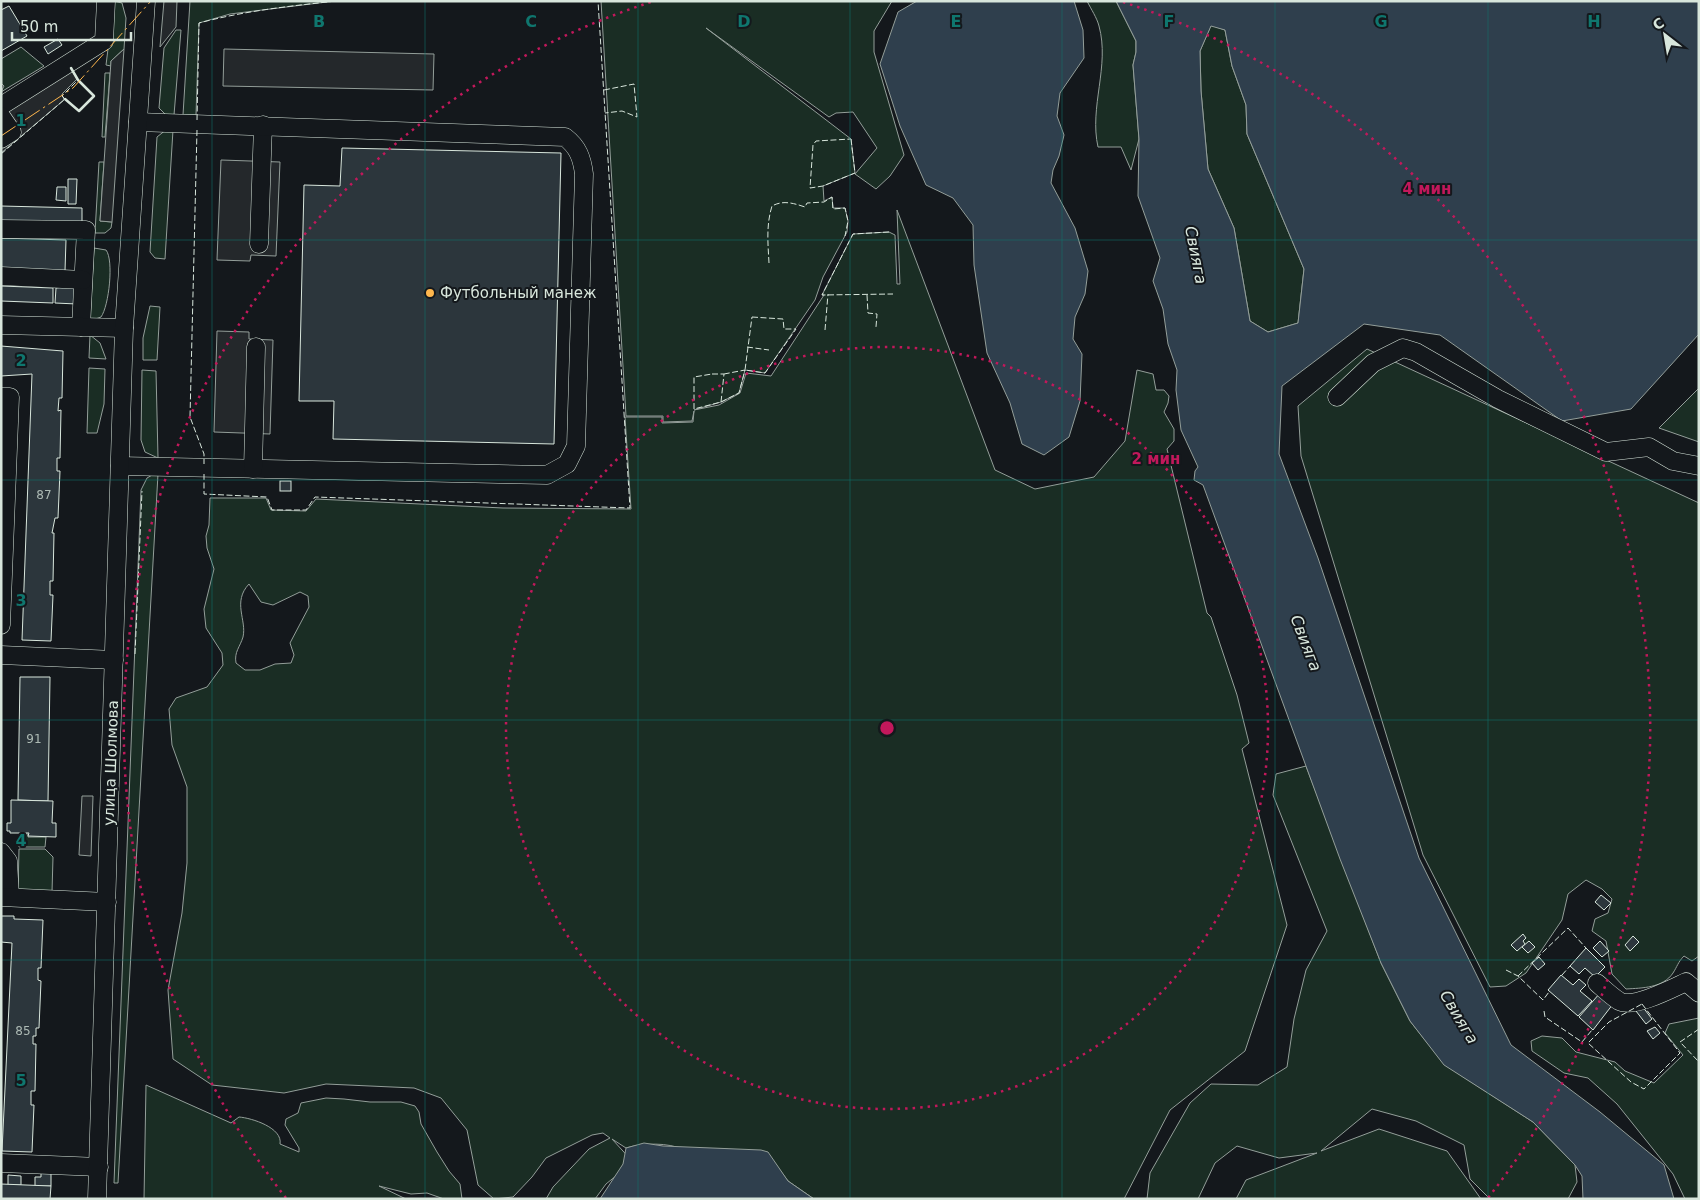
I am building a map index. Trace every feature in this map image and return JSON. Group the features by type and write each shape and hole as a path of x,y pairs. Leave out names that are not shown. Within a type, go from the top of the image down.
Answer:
{"street":[{"path":"1,106 104,41 106,1"},
{"name":"улица Шолмова","path":"97,1199 124,328 146,1"},
{"path":"1,116 12,132 1,139"},
{"path":"120,466 547,475 567,464 576,446 584,174 582,160 571,141 559,135 138,122"},
{"path":"258,244 263,126"},
{"path":"1,228 86,230 81,327"},
{"path":"1,276 83,280"},
{"path":"1,325 124,328"},
{"path":"253,469 256,347"},
{"path":"1337,397 1373,364 1402,348 1416,352 1498,399 1606,452 1649,447 1673,460 1699,466"},
{"path":"1,397 10,397 1,625"},
{"path":"1,655 114,660"},
{"path":"1,852 8,860 5,897 107,902"},
{"path":"1597,983 1619,1001 1628,1004 1646,999 1686,982 1699,994"},
{"path":"1,1163 99,1167"}],"green space":[{"path":"114,1 122,3 126,18 124,49 111,61 111,66 106,65"},
{"path":"190,1 335,1 230,14 199,23 196,115 183,115"},
{"path":"601,1 892,1 874,31 874,52 904,155 890,176 876,189 855,174 877,148 853,112 836,113 829,117 706,28 851,139 855,173 823,186 824,201 832,197 833,208 845,208 848,221 847,232 823,277 815,300 765,373 745,370 739,393 721,402 694,410 719,405 740,393 746,373 771,376 824,295 822,295 853,234 889,232 895,235 897,284 900,284 897,210 995,470 1035,489 1094,477 1125,441 1137,370 1153,374 1156,390 1164,390 1169,396 1164,412 1174,429 1174,441 1167,449 1207,613 1211,617 1237,695 1249,743 1242,749 1287,925 1245,1051 1170,1110 1124,1199 814,1199 788,1181 779,1169 727,1149 684,1150 678,1147 655,1144 626,1148 612,1139 633,1162 606,1184 595,1199 546,1199 553,1187 589,1149 610,1138 603,1133 592,1135 546,1158 532,1177 513,1197 494,1199 478,1185 467,1130 441,1098 414,1088 326,1084 284,1093 212,1085 173,1059 168,990 182,913 187,863 187,787 172,745 169,709 176,698 207,687 223,665 222,653 206,628 204,609 214,569 207,548 206,536 209,525 210,498 266,498 271,510 306,511 316,499 503,508 631,509 625,417 662,417 662,423 693,422 694,411 692,421 663,422 663,416 626,416","holes":["249,584 261,602 273,605 300,592 308,596 309,607 290,643 294,655 291,663 275,664 260,670 245,670 236,663 236,659 244,631 241,597"]},
{"path":"1087,1 1116,1 1136,41 1133,65 1139,139 1131,170 1121,147 1098,147 1096,117 1102,41 1098,23"},
{"path":"1211,25 1225,30 1232,66 1246,105 1247,134 1304,269 1298,323 1268,332 1250,321 1234,228 1208,169 1201,91 1200,51"},
{"path":"176,30 181,30 174,115 166,115 159,108 164,48"},
{"path":"21,47 44,66 1,92 4,86 1,83 1,59"},
{"path":"105,73 110,73 105,137 102,137"},
{"path":"167,129 173,130 165,259 155,258 150,252 157,137"},
{"path":"99,162 104,162 100,221 112,222 111,228 105,233 95,233"},
{"path":"94,248 106,250 110,263 110,283 101,317 90,321"},
{"path":"150,306 160,307 157,360 143,360 143,338"},
{"path":"90,335 100,343 106,359 89,358"},
{"path":"1367,349 1699,503 1699,956 1692,961 1684,956 1673,973 1664,982 1626,989 1612,974 1606,941 1592,931 1595,919 1608,913 1612,899 1602,889 1586,880 1568,894 1562,920 1526,973 1506,986 1490,987 1423,855 1301,456 1298,406"},
{"path":"89,368 105,369 104,404 97,433 87,433"},
{"path":"142,370 156,371 158,458 145,452 141,440"},
{"path":"1699,388 1699,442 1659,428"},
{"path":"158,474 118,1183 114,1183 141,490 147,478"},
{"path":"1306,766 1381,963 1410,1021 1445,1065 1533,1122 1575,1165 1577,1182 1568,1199 1490,1199 1470,1179 1464,1145 1416,1121 1372,1109 1321,1151 1379,1129 1447,1151 1481,1199 1236,1199 1246,1180 1317,1153 1279,1158 1237,1146 1215,1163 1198,1199 1147,1199 1150,1173 1190,1103 1211,1084 1258,1085 1287,1067 1294,1019 1306,970 1327,931 1273,795 1276,774"},
{"path":"20,833 28,834 28,837 46,837 45,847 19,847"},
{"path":"19,849 45,849 53,857 52,892 18,891"},
{"path":"1699,1018 1699,1199 1685,1199 1673,1174 1617,1104 1588,1078 1564,1073 1532,1051 1531,1041 1542,1036 1562,1038 1576,1052 1615,1062 1625,1071 1654,1083 1683,1055 1665,1033 1669,1024"},
{"path":"146,1085 231,1123 239,1117 266,1125 277,1133 280,1138 280,1144 299,1152 299,1148 285,1125 286,1119 298,1113 301,1103 326,1098 370,1102 401,1102 415,1106 419,1112 421,1124 437,1152 460,1184 462,1199 444,1199 427,1193 411,1194 379,1186 406,1199 144,1199"}],"shaded area":[{"path":"164,1 177,1 176,27 160,47"},
{"path":"124,49 112,222 100,221 111,61"},
{"path":"224,49 434,54 433,90 223,86"},
{"path":"70,68 77,79 62,94 64,100 1,153 1,111"},
{"path":"221,160 280,162 276,256 251,255 250,261 217,260"},
{"path":"217,331 249,332 249,339 273,340 270,434 214,432"},
{"path":"82,796 93,796 91,856 79,855"}],"water":[{"path":"917,1 1074,1 1083,30 1084,58 1060,93 1057,116 1064,135 1051,183 1075,228 1088,271 1085,294 1075,317 1073,339 1082,354 1080,401 1069,437 1044,455 1022,444 1010,403 987,353 974,265 973,225 953,198 926,185 900,126 880,64 898,12"},
{"name":"Свияга","path":"1116,1 1699,1 1699,334 1631,409 1562,421 1440,335 1364,324 1282,386 1279,454 1318,558 1419,858 1511,1045 1600,1112 1664,1165 1674,1199 1583,1199 1582,1176 1575,1165 1533,1122 1444,1065 1410,1021 1381,963 1340,859 1203,485 1194,480 1195,471 1198,467 1181,430 1176,390 1177,370 1168,344 1163,309 1153,281 1160,258 1138,196 1139,139 1133,65 1136,41","holes":["1211,26 1225,30 1232,66 1246,105 1247,134 1304,269 1298,323 1268,332 1250,321 1234,228 1208,169 1201,91 1200,51"]},
{"path":"644,1143 663,1146 761,1150 768,1152 788,1181 814,1199 600,1199 623,1164 626,1148"}],"building":[{"path":"9,6 27,36 1,51 1,10"},
{"path":"58,39 62,45 48,54 44,47"},
{"name":"Футбольный манеж","path":"342,148 561,153 554,444 333,439 334,401 299,401 304,185 340,186"},
{"path":"68,179 77,179 76,204 68,204"},
{"path":"57,187 66,187 66,201 56,200"},
{"path":"1,206 82,208 82,223 1,222"},
{"path":"1,238 66,240 65,271 1,269"},
{"path":"1,286 53,288 53,303 1,301"},
{"path":"56,288 77,288 77,304 55,303"},
{"path":"1,346 63,351 62,398 59,398 58,411 61,410 60,458 57,458 57,471 60,471 58,518 55,518 52,533 54,533 53,581 50,581 50,595 53,595 51,641 22,640 32,374 1,376"},
{"path":"280,481 291,481 291,491 280,491"},
{"path":"20,677 50,677 48,801 18,800"},
{"path":"11,800 53,801 52,823 56,823 56,837 28,836 29,833 10,833 10,831 7,831 7,823 11,823"},
{"path":"1601,895 1611,903 1604,910 1595,902"},
{"path":"1,916 14,916 14,919 43,920 41,968 38,968 38,980 41,981 39,1028 36,1028 36,1036 33,1036 33,1044 36,1044 35,1091 31,1091 31,1105 34,1105 32,1152 2,1151 12,943 1,942"},
{"path":"1523,934 1526,938 1523,941 1525,944 1517,951 1511,945"},
{"path":"1633,936 1639,942 1630,951 1625,945"},
{"path":"1529,941 1535,947 1528,953 1522,947"},
{"path":"1600,941 1609,951 1602,957 1593,948"},
{"path":"1586,948 1605,967 1595,977 1585,968 1579,974 1570,966"},
{"path":"1539,957 1545,964 1538,970 1532,963"},
{"path":"1561,975 1573,985 1579,979 1586,985 1580,991 1592,1001 1578,1016 1548,990"},
{"path":"1600,993 1613,1004 1593,1030 1579,1017"},
{"path":"1642,1006 1652,1019 1646,1024 1636,1011"},
{"path":"1655,1027 1660,1033 1653,1039 1647,1031"},
{"path":"41,1173 51,1173 51,1186 35,1186 35,1177 41,1177"},
{"path":"8,1175 21,1176 21,1185 8,1185"},
{"path":"1,1184 51,1186 50,1199 1,1199"}],"fence":[{"path":"197,120 199,23 250,12 336,1"},
{"path":"204,474 204,494 267,497 272,510 306,510 315,497 630,508 598,1"},
{"path":"1,154 65,99 62,96 78,80"},
{"path":"604,90 634,84 637,117 622,111 605,113"},
{"path":"197,130 190,417 204,454 204,464"},
{"path":"851,139 855,173 823,186 810,188 813,145 816,141 851,139"},
{"path":"769,263 769,220 772,206 776,204 788,203 805,207 807,203 824,202 832,197 833,209 845,208 848,221 845,236"},
{"path":"889,232 853,234 822,295 893,294"},
{"path":"825,330 828,294"},
{"path":"867,295 868,313 877,314 876,327"},
{"path":"752,317 783,319 784,329 796,329 765,373 745,370 752,317"},
{"path":"747,347 769,350"},
{"path":"721,402 739,393 745,370 724,374"},
{"path":"712,374 724,374 721,402 694,409 694,377 712,374"},
{"path":"135,654 142,491"},
{"path":"1518,976 1568,928 1586,948"},
{"path":"1562,975 1570,966"},
{"path":"1506,970 1518,976 1543,1000 1549,992"},
{"path":"1642,1004 1680,1053 1644,1089 1631,1082 1588,1043 1609,1022 1642,1004"},
{"path":"1544,1011 1545,1017 1582,1042 1592,1030"},
{"path":"1699,1029 1680,1042 1699,1062"}],"wall":[{"path":"65,99 79,111 94,96 78,80 71,68"}],"power":[{"path":"1,136 73,88 151,1"}],"place":[{"name":"Футбольный манеж","path":"430,293"}]}
